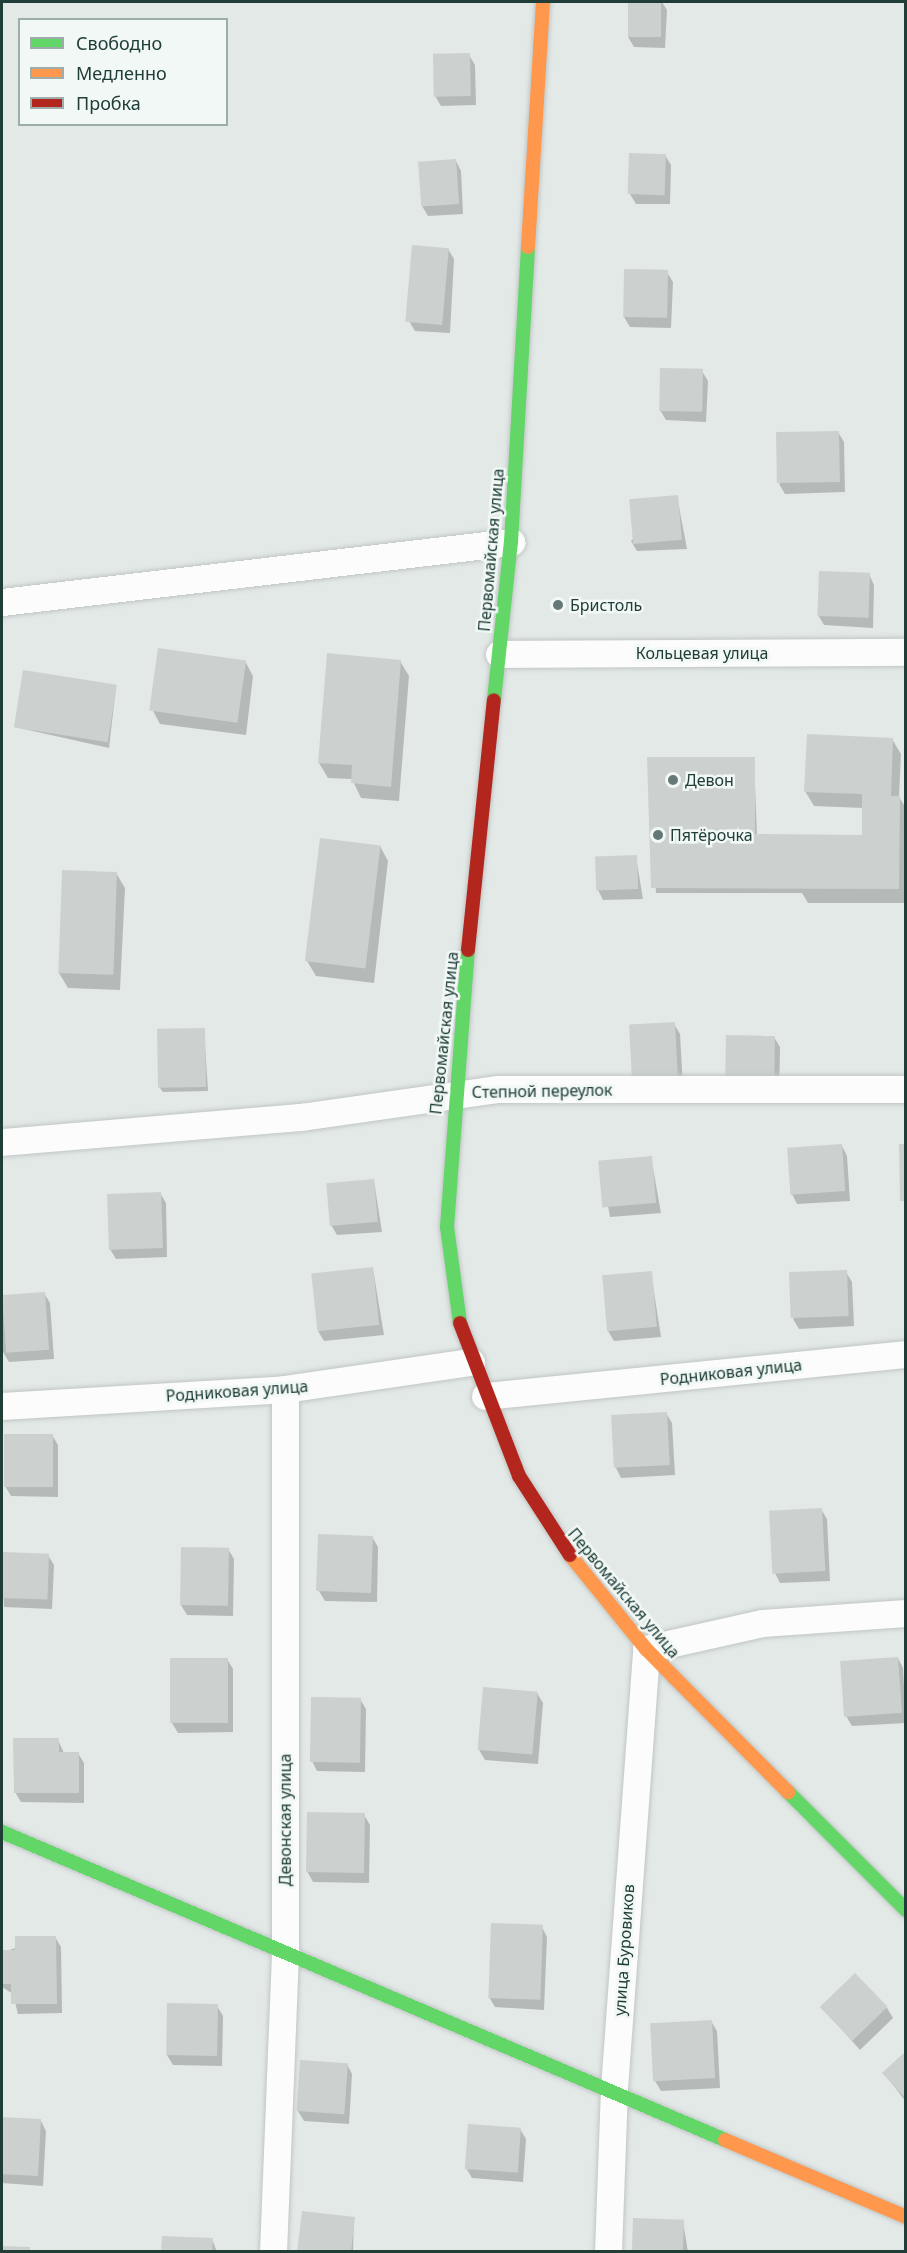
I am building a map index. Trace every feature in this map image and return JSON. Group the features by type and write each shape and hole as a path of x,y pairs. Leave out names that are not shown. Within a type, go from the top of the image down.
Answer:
{"street":[{"name":"Первомайская улица","path":"543,2 511,542 453,1094 447,1227 454,1299 471,1362 519,1476 558,1540 646,1649 906,1910"},
{"path":"2,602 511,542"},
{"name":"Кольцевая улица","path":"499,654 906,652"},
{"name":"Степной переулок","path":"2,1142 301,1117 453,1094 906,1089"},
{"name":"Родниковая улица","path":"485,1396 906,1354"},
{"name":"Родниковая улица","path":"2,1406 285,1389 471,1362"},
{"name":"Девонская улица","path":"273,2252 285,1951 285,1389"},
{"path":"646,1649 762,1623 906,1613"},
{"name":"улица Буровиков","path":"608,2252 614,2088 646,1649"},
{"path":"2,1832 614,2088 906,2217"}],"building":[{"path":"628,2 661,2 661,37 628,37"},
{"path":"470,53 471,96 434,97 433,54"},
{"path":"629,153 666,154 665,195 628,194"},
{"path":"456,159 459,204 421,207 418,162"},
{"path":"412,245 449,248 442,325 405,322"},
{"path":"624,269 668,270 667,318 623,317"},
{"path":"660,368 703,369 702,412 659,411"},
{"path":"839,431 840,482 777,483 776,432"},
{"path":"678,495 682,540 633,544 629,499"},
{"path":"819,571 870,573 868,618 817,616"},
{"path":"158,648 246,660 237,723 149,710"},
{"path":"327,653 401,660 391,787 351,783 352,765 318,763"},
{"path":"23,670 117,685 108,742 14,727"},
{"path":"807,734 893,738 891,796 900,796 899,889 651,888 647,757 755,757 755,834 862,835 862,794 804,792"},
{"path":"320,838 381,845 365,969 305,961"},
{"path":"637,855 638,889 596,890 595,856"},
{"path":"62,870 117,872 113,975 58,973"},
{"path":"675,1022 678,1077 632,1079 629,1024"},
{"path":"205,1028 206,1087 158,1088 157,1029"},
{"path":"726,1035 775,1036 774,1088 725,1087"},
{"path":"842,1144 845,1191 790,1195 787,1148"},
{"path":"899,1144 906,1144 906,1201 900,1201"},
{"path":"652,1156 656,1203 602,1208 598,1161"},
{"path":"374,1179 378,1222 330,1226 326,1183"},
{"path":"161,1192 163,1248 109,1250 107,1194"},
{"path":"373,1267 379,1325 317,1331 311,1273"},
{"path":"847,1270 849,1316 791,1318 789,1272"},
{"path":"652,1271 657,1327 607,1331 602,1275"},
{"path":"45,1292 49,1350 6,1353 2,1295"},
{"path":"667,1412 670,1465 614,1468 611,1415"},
{"path":"4,1434 53,1434 53,1487 4,1487"},
{"path":"822,1508 825,1571 772,1574 769,1511"},
{"path":"318,1534 373,1536 371,1593 316,1591"},
{"path":"181,1547 229,1548 228,1606 180,1605"},
{"path":"2,1552 49,1554 47,1600 2,1598"},
{"path":"898,1657 902,1713 844,1717 840,1661"},
{"path":"170,1658 228,1658 228,1723 170,1723"},
{"path":"483,1687 538,1692 532,1755 478,1750"},
{"path":"311,1697 361,1698 360,1763 310,1762"},
{"path":"13,1738 59,1738 59,1752 79,1752 79,1793 14,1793"},
{"path":"307,1812 365,1813 364,1873 306,1872"},
{"path":"491,1923 543,1925 540,2000 488,1998"},
{"path":"15,1936 56,1936 57,2004 11,2004 11,1984 2,1984 2,1950 15,1950"},
{"path":"855,1973 888,2007 852,2041 820,2007"},
{"path":"167,2003 218,2004 217,2056 166,2055"},
{"path":"712,2020 715,2078 653,2081 650,2023"},
{"path":"906,2051 906,2099 882,2073"},
{"path":"300,2060 348,2063 344,2114 296,2111"},
{"path":"2,2117 41,2119 38,2176 2,2174"},
{"path":"468,2124 521,2128 518,2173 465,2169"},
{"path":"302,2211 355,2217 351,2252 297,2252"},
{"path":"633,2218 684,2220 683,2252 632,2252"},
{"path":"162,2236 213,2238 212,2252 161,2252"},
{"path":"2,2246 30,2247 30,2252 2,2252"}],"traffic: fast":[{"path":"494,700 511,542 528,247"},
{"path":"460,1323 447,1227 468,950"},
{"path":"788,1792 906,1910"},
{"path":"2,1832 725,2140"}],"traffic: slow":[{"path":"528,247 543,2"},
{"path":"570,1555 646,1649 788,1792"},
{"path":"725,2140 906,2217"}],"traffic: jam":[{"path":"468,950 494,700"},
{"path":"460,1323 519,1476 570,1555"}],"place":[{"name":"Бристоль","path":"558,605"},
{"name":"Девон","path":"673,780"},
{"name":"Пятёрочка","path":"658,835"}]}
